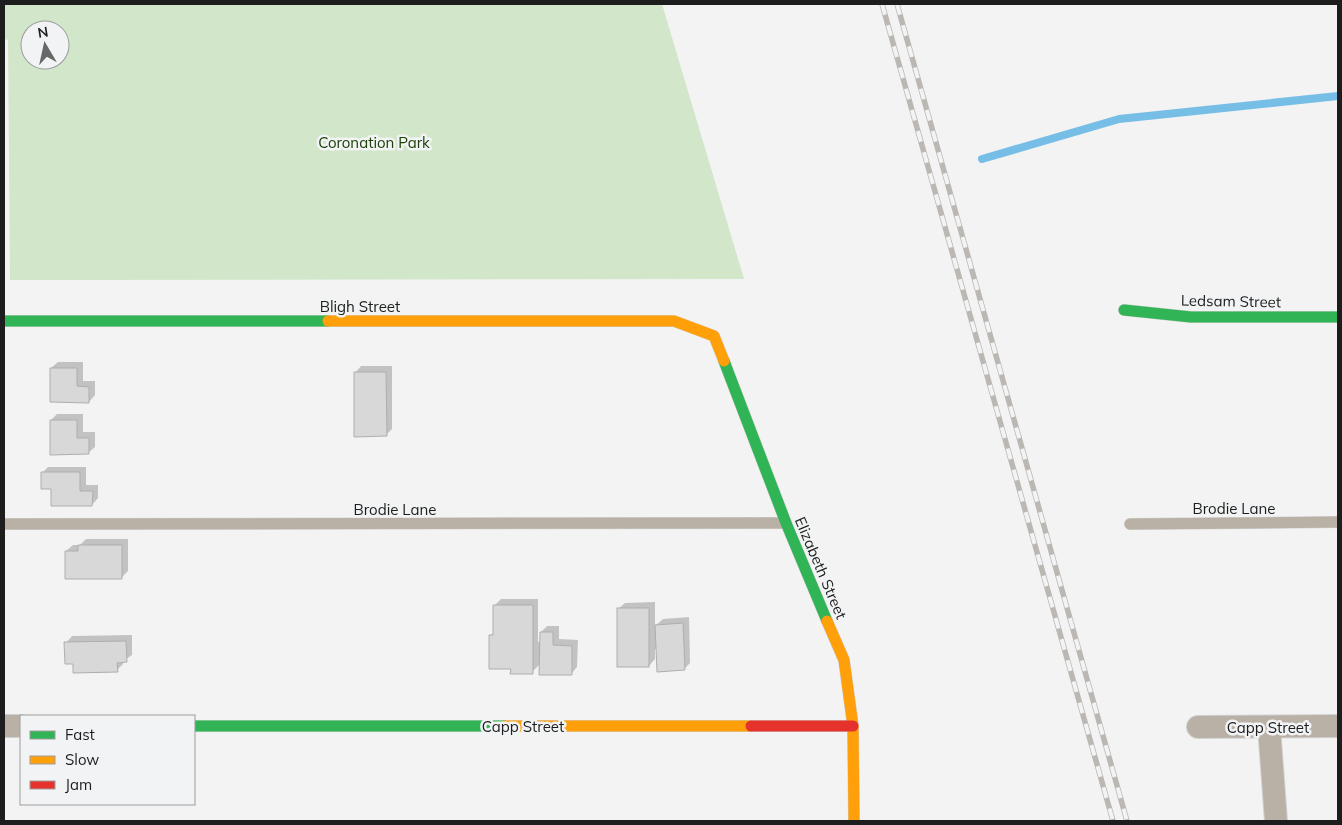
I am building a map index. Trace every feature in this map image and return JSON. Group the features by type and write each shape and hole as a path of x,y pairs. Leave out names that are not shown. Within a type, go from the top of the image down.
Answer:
{"street":[{"name":"Ledsam Street","path":"1124,310 1191,317 1338,317"},
{"name":"Bligh Street","path":"4,321 674,321 714,336"},
{"name":"Elizabeth Street","path":"714,336 786,523 844,660 853,726 854,821"},
{"path":"4,726 20,726"},
{"name":"Capp Street","path":"195,726 853,726"},
{"name":"Capp Street","path":"1198,728 1338,726"},
{"path":"1268,727 1276,821"}],"lane":[{"name":"Brodie Lane","path":"1130,524 1338,522"},
{"name":"Brodie Lane","path":"4,524 786,523"}],"green space":[{"name":"Coronation Park","path":"4,4 662,4 744,279 10,280 8,40 4,39"}],"building":[{"path":"50,368 77,368 77,386 89,387 89,403 50,402"},
{"path":"354,372 386,372 387,436 354,437"},
{"path":"50,420 77,420 77,438 89,438 89,454 50,455"},
{"path":"41,472 80,472 80,491 93,491 92,506 51,506 51,489 41,489"},
{"path":"78,545 122,545 122,579 65,579 65,551 78,551"},
{"path":"493,605 533,605 533,674 510,674 511,669 489,669 489,635 493,635"},
{"path":"617,608 649,608 649,667 617,667"},
{"path":"683,623 685,670 657,672 655,625"},
{"path":"540,632 553,632 553,645 572,646 572,675 539,675"},
{"path":"126,641 127,662 117,663 118,672 73,673 73,664 65,664 64,642"}],"waterway":[{"path":"982,159 1119,119 1338,96"}],"railway":[{"path":"882,4 1113,821"},
{"path":"897,4 1127,821"}],"traffic: fast":[{"path":"1124,310 1191,317 1338,317"},
{"path":"4,321 328,321"},
{"path":"724,361 786,523 827,621"},
{"path":"195,726 505,726"}],"traffic: slow":[{"path":"328,321 674,321 714,336 724,361"},
{"path":"827,621 844,660 853,726 854,821"},
{"path":"505,726 751,726"}],"traffic: jam":[{"path":"751,726 853,726"}]}
